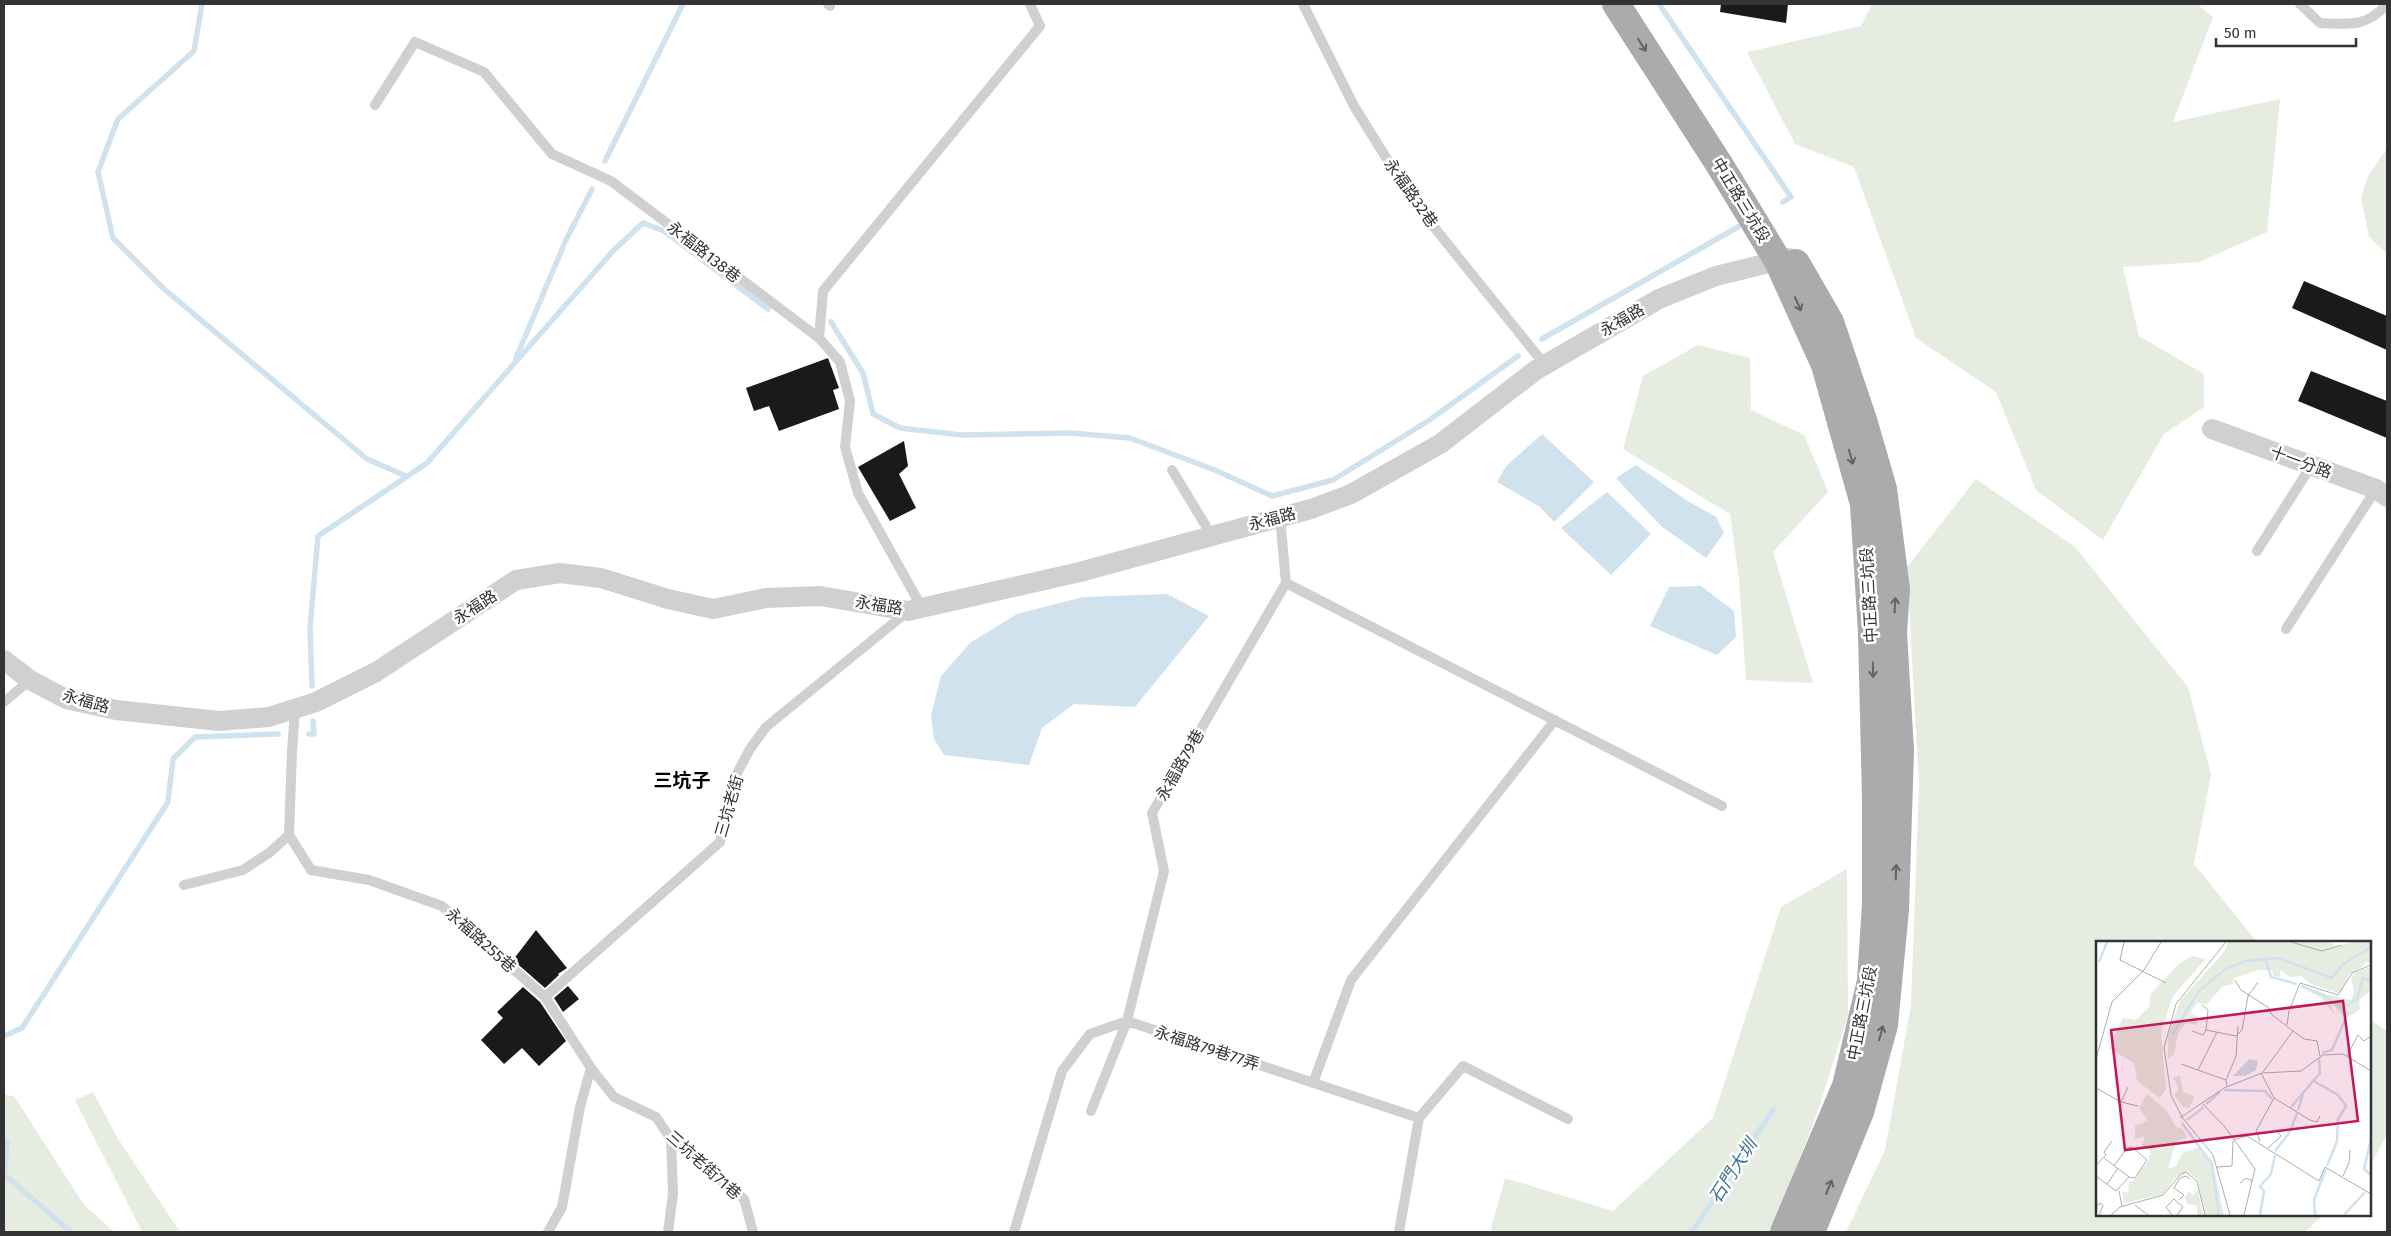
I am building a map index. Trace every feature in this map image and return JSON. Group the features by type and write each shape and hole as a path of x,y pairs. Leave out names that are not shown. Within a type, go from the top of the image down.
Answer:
{"main road":[{"name":"中正路三坑段","path":"1616,4 1719,164 1830,322 1864,423 1883,489 1896,589 1893,633 1900,750 1895,910 1884,1025 1860,1112 1811,1232"},
{"name":"中正路三坑段","path":"1636,4 1758,191 1825,365 1864,504 1872,633 1876,800 1876,904 1871,981 1846,1086 1784,1232"}],"street":[{"name":"永福路","path":"4,660 30,680 66,698 116,710 220,721 269,717 316,702 376,672 516,580 560,572 601,578 668,599 713,608 766,598 820,596 914,609 1080,572 1311,509 1351,494 1440,444 1545,365 1659,299 1716,276 1785,259"},
{"name":"十一分路","path":"2212,429 2382,493"}],"lane":[{"path":"819,338 823,291 1040,26 1030,4"},
{"name":"永福路32巷","path":"1303,4 1354,106 1413,201 1545,365"},
{"path":"2300,4 2320,23 2354,24 2376,17 2387,4"},
{"name":"永福路138巷","path":"375,105 415,42 484,72 552,154 611,181 819,338 840,362 850,401 845,446 858,493 914,609"},
{"path":"2257,550 2311,466"},
{"path":"1172,470 1212,536"},
{"path":"2286,629 2382,493"},
{"path":"1280,517 1286,583 1722,806"},
{"name":"永福路79巷","path":"1092,1111 1127,1021 1164,871 1152,813 1286,583"},
{"name":"三坑老街","path":"544,996 720,842 734,779 750,749 766,727 914,609"},
{"path":"4,702 30,680"},
{"path":"184,885 244,870 269,853 289,835 295,709"},
{"path":"1313,1083 1351,980 1554,720"},
{"name":"永福路255巷","path":"289,835 311,870 369,880 442,906 544,996"},
{"name":"三坑老街71巷","path":"544,996 591,1068 614,1097 656,1118 671,1139 744,1199 753,1232"},
{"path":"1014,1232 1062,1071 1090,1034 1127,1021"},
{"name":"永福路79巷77弄","path":"1127,1021 1419,1118"},
{"path":"1399,1232 1419,1118 1463,1066 1568,1119"},
{"path":"548,1232 562,1207 580,1107 591,1068"},
{"path":"668,1232 673,1194 671,1139"}],"shaded area":[{"path":"1872,4 2197,4 2213,17 2173,122 2280,99 2267,232 2199,262 2123,267 2139,336 2204,374 2204,407 2164,434 2103,540 2036,490 1996,392 1916,338 1854,167 1795,144 1747,52 1861,26"},
{"path":"2387,148 2387,254 2369,237 2361,198 2368,176"},
{"path":"1698,345 1750,358 1751,410 1804,435 1828,492 1773,552 1813,683 1746,680 1739,579 1730,514 1623,449 1643,376"},
{"path":"1976,479 2075,547 2188,687 2211,774 2194,864 2256,941 2096,941 2096,1216 2322,1216 2305,1232 1846,1232 1885,1150 1911,1005 1919,785 1907,567"},
{"path":"1847,869 1848,1015 1817,1114 1771,1232 1490,1232 1505,1178 1613,1211 1713,1118 1781,907"},
{"path":"2371,1021 2387,1031 2387,1134 2371,1164"},
{"path":"93,1092 117,1137 180,1232 142,1232 75,1100"},
{"path":"4,1095 14,1096 84,1205 114,1232 4,1232"}],"water":[{"path":"1542,434 1594,482 1554,522 1540,507 1497,482 1506,466"},
{"path":"1636,465 1686,500 1716,517 1724,533 1706,558 1661,526 1616,478"},
{"path":"1607,492 1651,534 1611,575 1561,528"},
{"path":"1701,586 1734,611 1736,637 1717,655 1650,626 1669,587"},
{"path":"1167,594 1209,616 1135,707 1074,704 1042,728 1029,765 944,755 934,739 931,715 941,676 970,643 1017,614 1083,597"}],"building":[{"path":"1721,4 1788,4 1786,23 1720,12"},
{"path":"2304,281 2387,316 2387,350 2292,308"},
{"path":"828,358 839,388 833,390 839,409 779,431 769,406 754,411 746,388"},
{"path":"2311,371 2387,401 2387,438 2298,401"},
{"path":"904,441 908,466 899,474 916,508 890,521 858,467"},
{"path":"536,930 567,968 558,974 545,988 513,960"},
{"path":"568,986 579,999 563,1012 554,998"},
{"path":"523,987 540,1002 566,1041 539,1066 522,1048 504,1064 481,1040 503,1018 497,1012"}],"waterway":[{"path":"202,4 194,51 118,119 98,172 113,238 164,289 367,459 406,476"},
{"path":"605,161 683,4"},
{"path":"1659,4 1791,197 1783,202"},
{"path":"516,358 566,240 592,189"},
{"path":"312,686 310,628 318,536 427,463 613,251 643,223 664,231 768,309"},
{"path":"1542,339 1738,227"},
{"path":"831,322 863,373 873,414 900,428 962,435 1070,433 1130,438 1215,470 1272,496 1333,480 1428,421 1518,356"},
{"path":"309,734 314,734 313,721"},
{"path":"4,1036 22,1028 168,802 173,759 195,737 278,734"},
{"name":"石門大圳","path":"1692,1232 1773,1110"},
{"path":"4,1140 7,1143 4,1174"},
{"path":"4,1174 71,1232"}],"district":[{"name":"三坑子","path":"682,780"}]}
